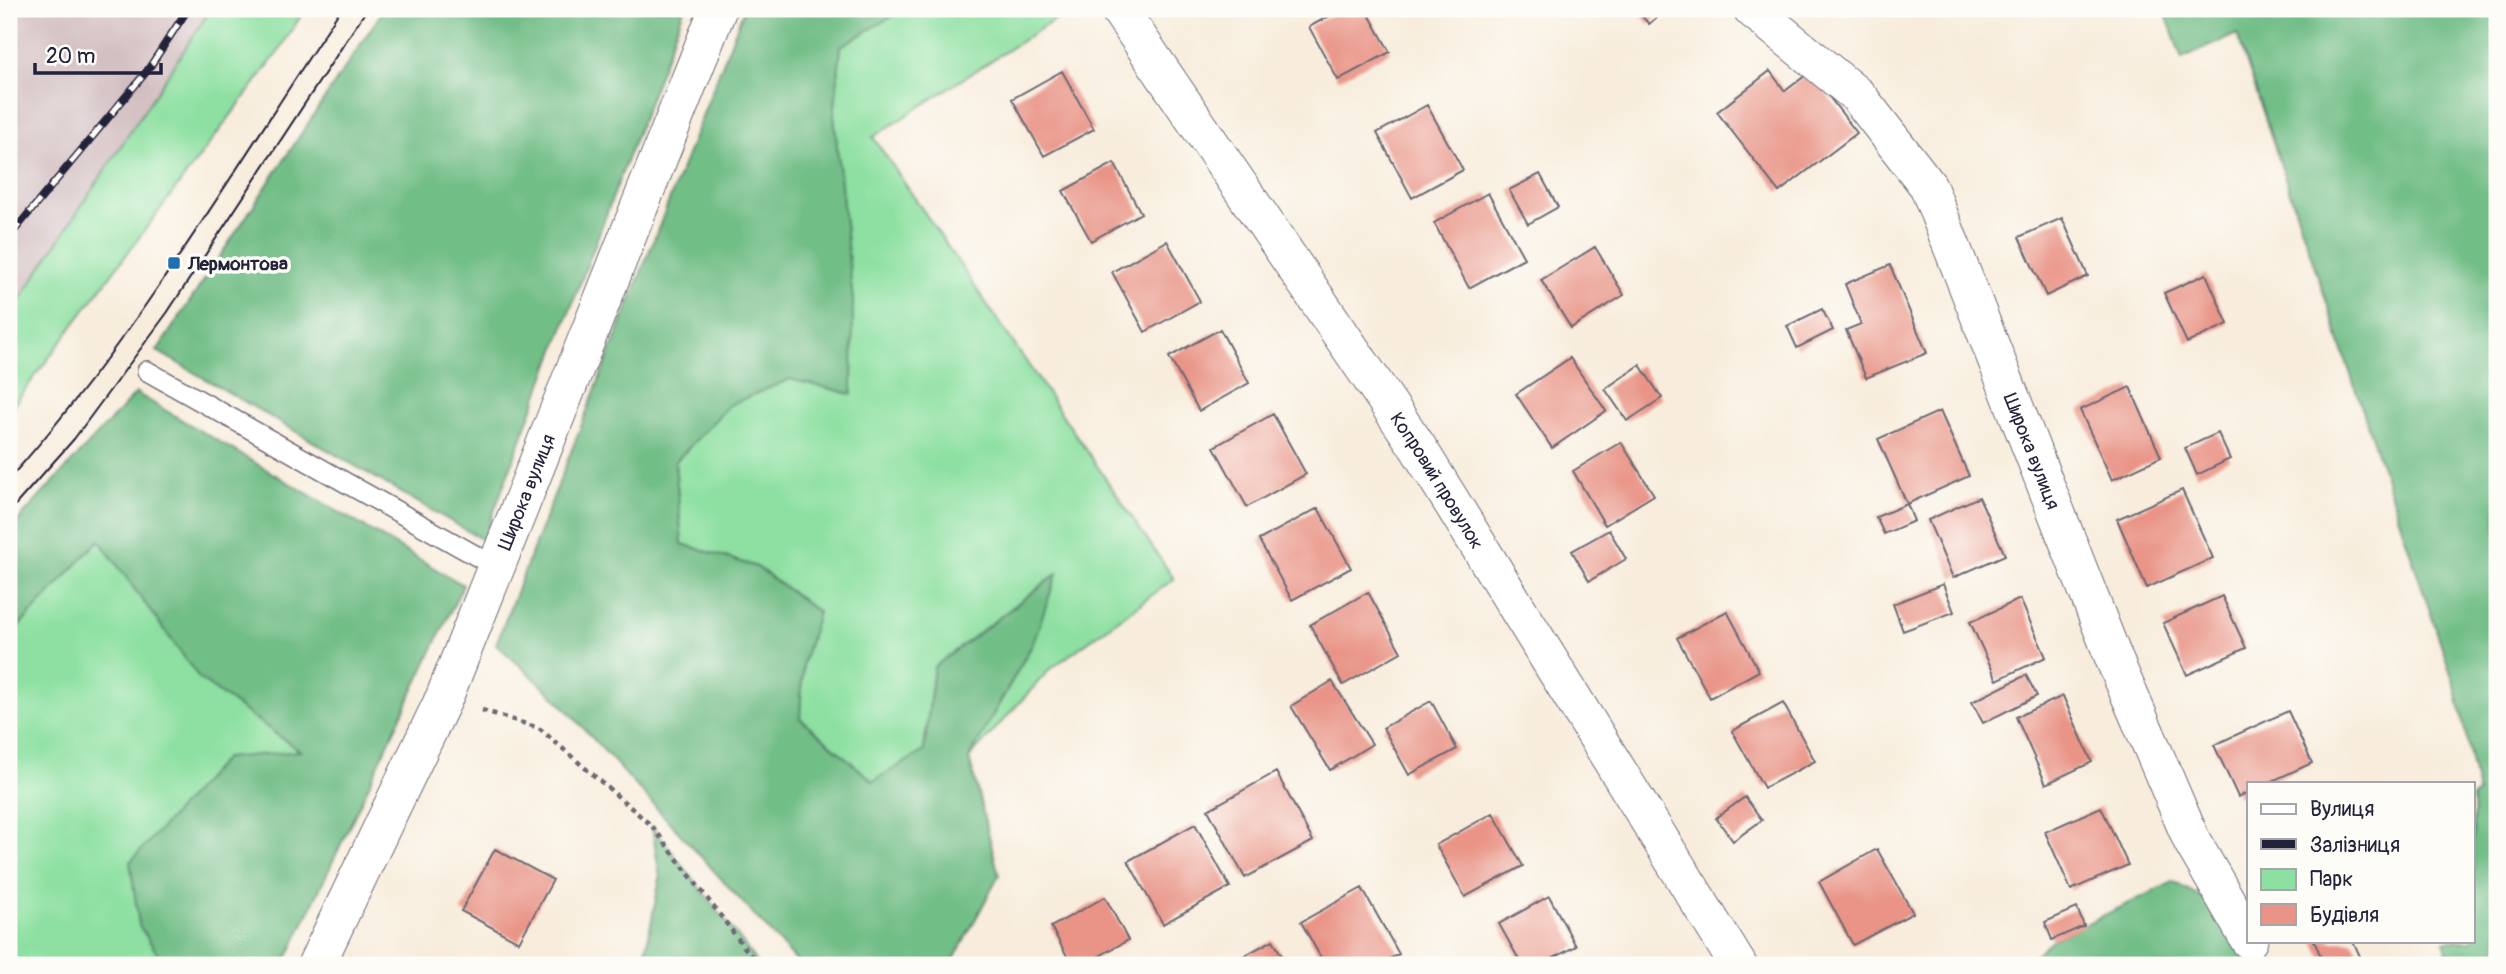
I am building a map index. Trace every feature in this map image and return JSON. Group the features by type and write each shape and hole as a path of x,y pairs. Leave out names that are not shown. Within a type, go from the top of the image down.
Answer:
{"street":[{"name":"Широка вулиця","path":"316,965 444,698 718,9"},
{"name":"Копровий провулок","path":"1119,9 1417,446 1738,965"},
{"name":"Широка вулиця","path":"1752,9 1858,96 1928,186 2114,659 2192,841 2247,937"},
{"name":"Широка вулиця","path":"2250,942 2263,965"}],"lane":[{"path":"147,371 496,567"}],"path":[{"path":"444,698 539,728 652,826 758,965"}],"shaded area":[{"path":"9,9 239,9 9,349"}],"green space":[{"path":"211,9 305,9 279,51 9,411 9,316"},
{"path":"384,9 684,9 483,540 157,351"},
{"path":"744,9 905,9 841,46 834,116 853,302 852,394 790,379 729,405 675,462 682,544 757,567 818,612 803,664 800,718 873,781 924,751 934,667 1057,574 1033,643 969,758 999,875 951,965 800,965 555,697 496,644"},
{"path":"905,9 1071,9 873,137 1174,579 1049,670 969,758 1033,643 1055,575 934,667 924,751 873,782 800,718 803,664 818,612 757,567 682,544 675,462 729,405 790,379 851,394 853,302 834,116 841,46"},
{"path":"2164,9 2497,9 2497,965 2451,965 2444,942 2474,942 2474,796 2478,793 2456,689 2237,34 2182,59"},
{"path":"136,393 463,585 284,965 165,965 139,925 130,862 225,758 300,751 200,679 99,540 9,637 9,530"},
{"path":"99,540 200,679 301,752 139,925 165,965 9,965 9,637"},
{"path":"652,826 758,965 643,965 660,878"},
{"path":"2173,882 2212,903 2248,965 2022,965 2052,940"}],"building":[{"path":"1342,9 1366,9 1390,52 1338,80 1309,27"},
{"path":"1635,9 1666,9 1649,24"},
{"path":"1062,71 1094,129 1044,156 1012,99"},
{"path":"1770,71 1785,91 1810,72 1857,133 1779,192 1717,112"},
{"path":"1427,105 1463,170 1412,198 1377,133"},
{"path":"1114,163 1141,213 1091,241 1063,191"},
{"path":"1540,174 1558,207 1528,224 1509,190"},
{"path":"1488,193 1524,258 1469,288 1434,223"},
{"path":"2062,218 2088,276 2046,296 2019,237"},
{"path":"1167,241 1200,301 1145,332 1112,272"},
{"path":"1595,247 1624,295 1571,328 1541,280"},
{"path":"1890,265 1927,353 1866,378 1846,330 1861,324 1845,284"},
{"path":"2206,274 2228,324 2187,343 2164,293"},
{"path":"1822,309 1833,330 1797,348 1787,326"},
{"path":"1220,329 1249,383 1199,411 1169,357"},
{"path":"1570,358 1606,411 1552,448 1516,394"},
{"path":"1640,365 1662,398 1627,421 1605,389"},
{"path":"2130,387 2161,457 2112,480 2080,410"},
{"path":"1940,411 1969,476 1907,504 1878,439"},
{"path":"1273,414 1306,474 1247,507 1214,447"},
{"path":"2218,433 2230,459 2197,475 2185,448"},
{"path":"1621,442 1654,495 1605,525 1573,471"},
{"path":"2182,490 2213,558 2147,588 2117,519"},
{"path":"1979,497 2005,555 1953,578 1928,520"},
{"path":"1907,504 1914,521 1884,534 1876,517"},
{"path":"1318,508 1351,568 1292,600 1259,540"},
{"path":"1609,530 1626,559 1589,581 1572,551"},
{"path":"1943,584 1954,612 1903,631 1893,604"},
{"path":"1368,592 1401,652 1343,685 1310,625"},
{"path":"2222,596 2246,648 2187,675 2163,623"},
{"path":"2020,599 2046,657 1997,680 1970,622"},
{"path":"1727,611 1759,671 1710,698 1677,638"},
{"path":"2026,675 2037,696 1983,723 1972,702"},
{"path":"1332,681 1372,744 1330,770 1291,706"},
{"path":"2063,696 2092,762 2046,784 2016,717"},
{"path":"1431,701 1457,749 1409,775 1383,728"},
{"path":"1783,703 1815,761 1764,788 1732,731"},
{"path":"2288,711 2312,763 2270,782 2247,782 2247,793 2238,797 2214,745"},
{"path":"1276,772 1313,841 1245,878 1208,810"},
{"path":"1745,797 1762,820 1733,841 1716,818"},
{"path":"2101,807 2128,865 2071,890 2045,832"},
{"path":"1493,813 1523,866 1465,897 1436,845"},
{"path":"1195,824 1230,887 1163,924 1128,861"},
{"path":"495,849 553,880 519,942 461,911"},
{"path":"1877,849 1913,913 1853,945 1819,882"},
{"path":"1362,888 1399,954 1379,965 1325,965 1301,922"},
{"path":"1549,896 1576,946 1541,965 1522,965 1499,924"},
{"path":"1105,897 1128,940 1083,965 1072,965 1051,927"},
{"path":"2077,908 2084,926 2052,940 2045,922"},
{"path":"1273,940 1287,965 1227,965"},
{"path":"2314,942 2353,942 2364,965 2325,965"},
{"path":"539,955 563,965 534,965"}],"tram line":[{"path":"9,479 100,368 142,309 341,9"},
{"path":"9,512 74,439 167,313 367,9"}],"railway":[{"path":"9,237 147,71 188,9"}],"place":[{"name":"Лермонтова","path":"174,263"}]}
